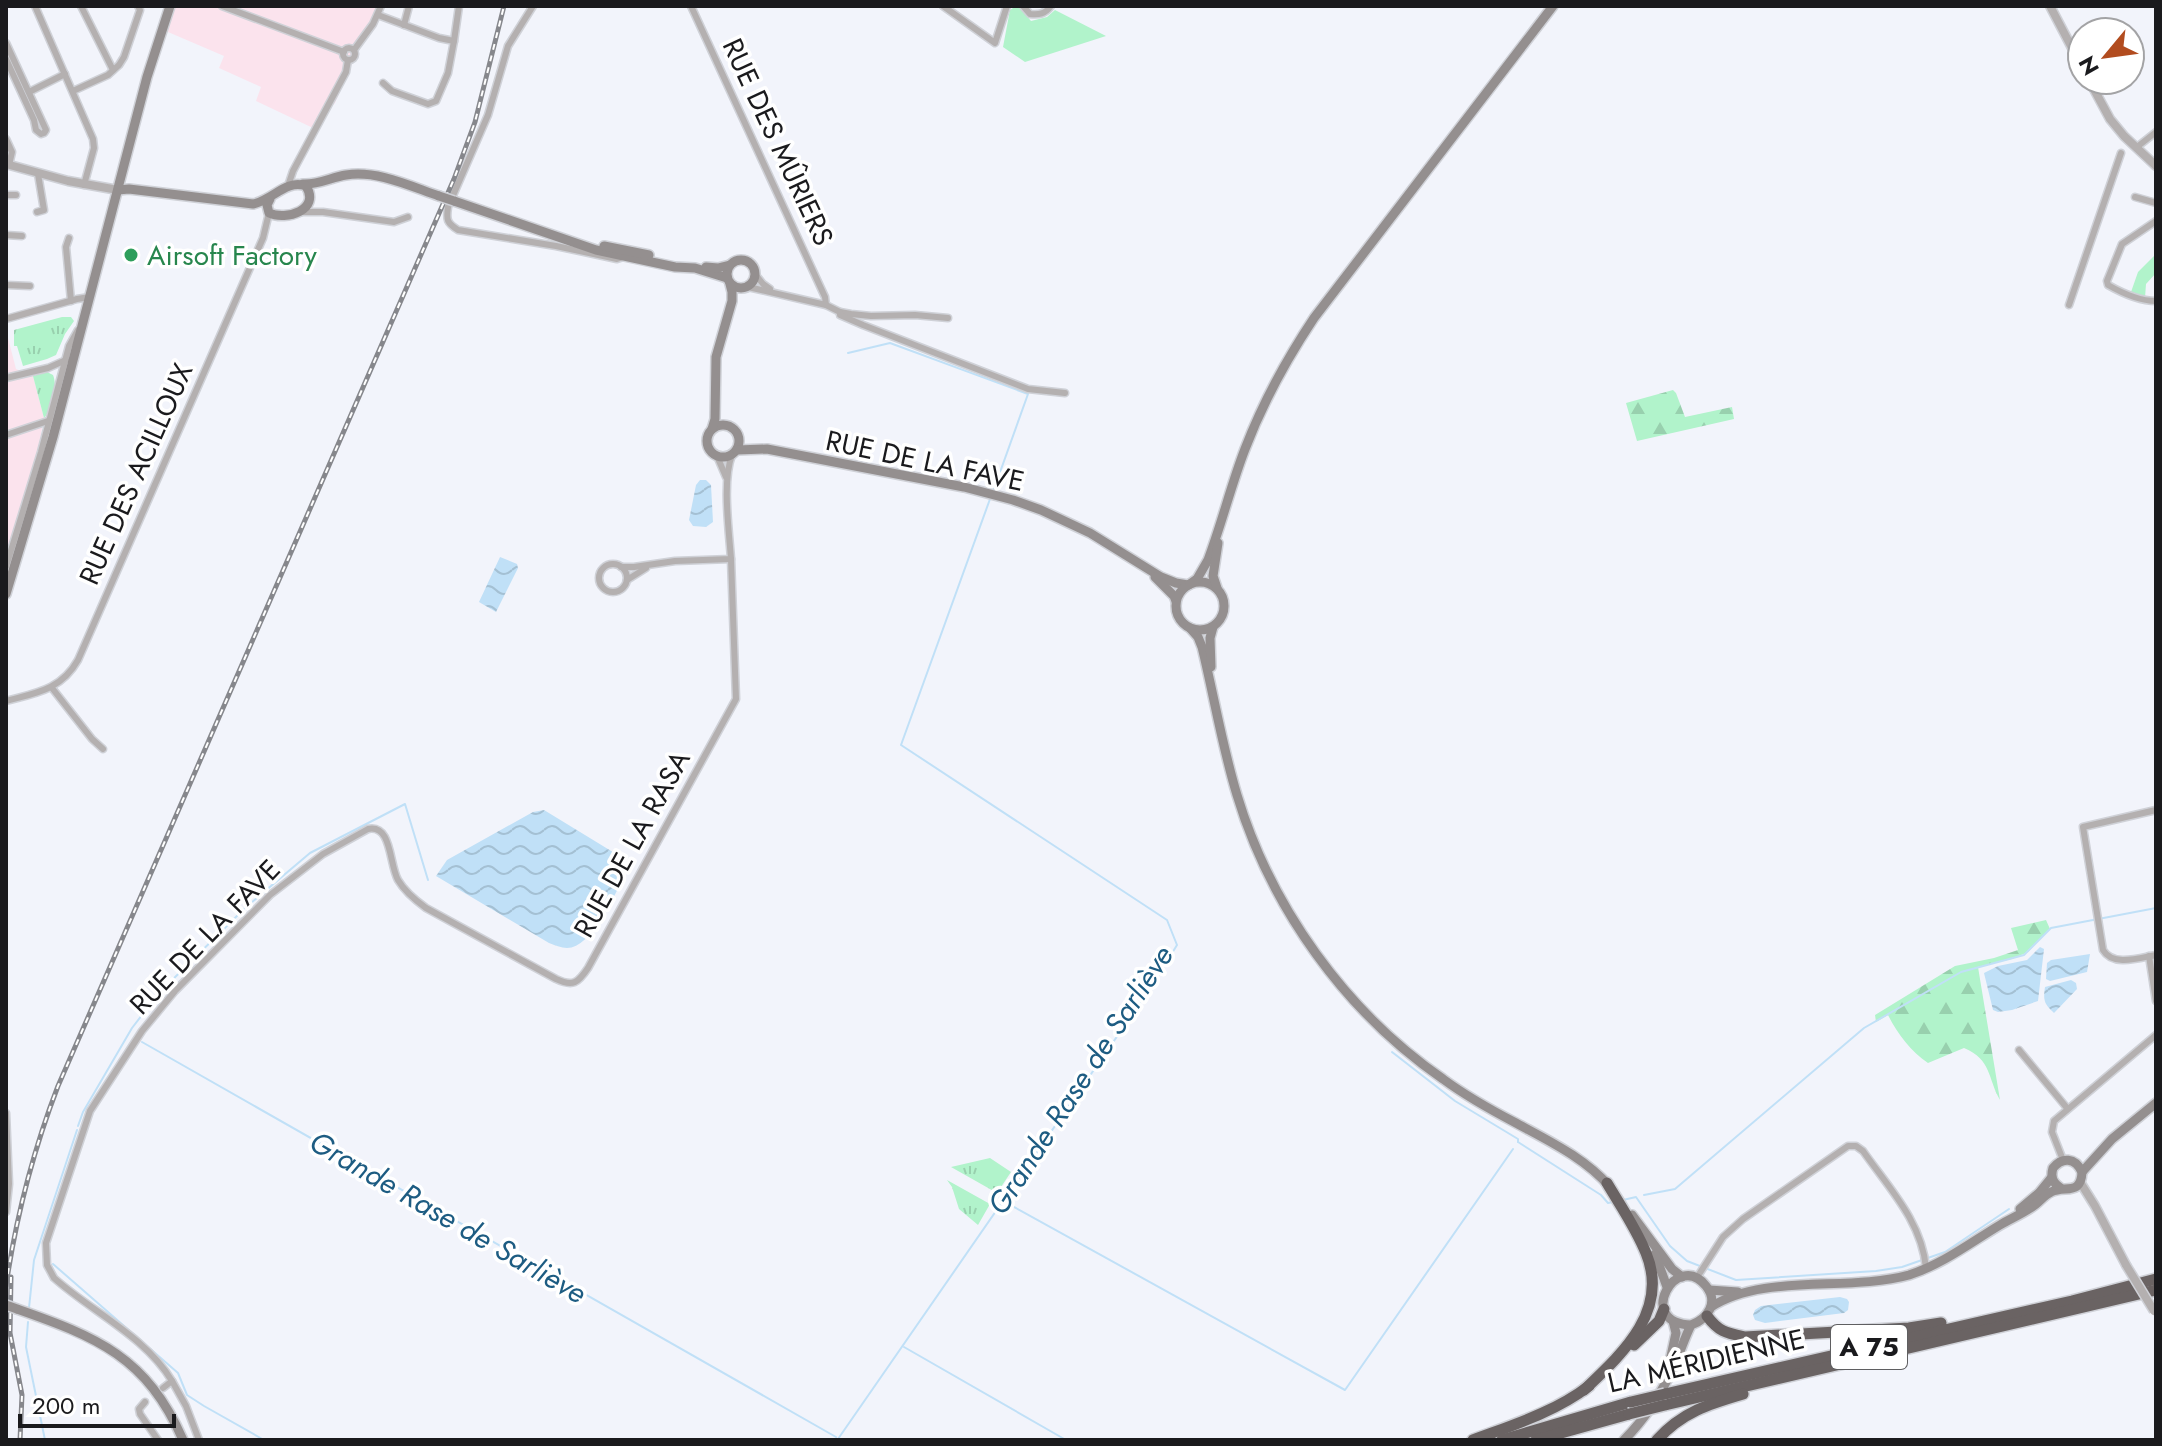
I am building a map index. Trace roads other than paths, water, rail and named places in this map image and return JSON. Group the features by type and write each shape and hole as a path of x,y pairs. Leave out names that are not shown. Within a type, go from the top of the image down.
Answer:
{"highway":[{"path":"1584,1390 1614,1361 1638,1331 1651,1298 1652,1276 1648,1255 1607,1183"},
{"name":"LA MÉRIDIENNE","path":"1502,1440 2156,1279"},
{"name":"LA MÉRIDIENNE","path":"1665,1399 1815,1370 2156,1290"},
{"path":"1709,1311 1715,1327 1725,1333 1745,1337 1909,1328 2072,1301"},
{"path":"1473,1440 1544,1413 1584,1390 1659,1321 1664,1309"},
{"path":"1657,1440 1692,1411 1815,1370"},
{"name":"LA MÉRIDIENNE","path":"1536,1440 1630,1408"}],"main road":[{"path":"6,594 41,480 147,77 172,6"},
{"path":"1217,588 1213,576 1233,483 1265,401 1294,348 1553,6"},
{"path":"253,204 270,199 288,186 346,175 371,175 596,250 675,267 695,268 728,281 737,288 746,287"},
{"path":"118,190 253,204 280,216 305,207 317,188 331,179"},
{"path":"303,184 309,191 310,199"},
{"path":"269,213 267,205 270,199"},
{"path":"558,236 718,268 737,260 746,261 752,266 755,274 753,281 735,303 716,357 715,419 709,434 708,445 717,456 734,452 739,437 735,429 722,424 712,429"},
{"path":"727,322 732,292 726,274 730,265"},
{"path":"716,394 727,425"},
{"name":"RUE DE LA FAVE","path":"739,437 767,449 985,491 1041,510 1090,533 1161,577 1189,584"},
{"name":"RUE DE LA FAVE","path":"734,452 767,449"},
{"path":"1223,520 1208,560 1197,579 1183,589 1176,601 1178,617 1198,637 1202,647 1237,796 1263,863 1298,927 1341,986 1388,1035 1441,1078 1570,1153 1607,1183 1672,1269 1682,1277"},
{"name":"RUE DE LA FAVE","path":"1113,547 1158,580 1176,601"},
{"path":"1189,584 1204,581 1222,593 1223,616 1213,627 1210,638 1216,706"},
{"path":"1190,628 1213,627"},
{"path":"1999,1225 2033,1207 2051,1192 2066,1189 2081,1177 2088,1162 2112,1139 2156,1103"},
{"path":"2066,1189 2055,1185 2053,1168 2063,1160 2075,1162 2112,1139"},
{"path":"2075,1162 2081,1177"},
{"path":"1709,1290 1741,1292 1885,1281 1925,1261 1959,1251 2029,1202 2052,1177"},
{"path":"1649,1239 1667,1287"},
{"path":"1622,1440 1638,1420 1667,1371 1676,1333 1673,1321 1664,1309 1663,1298 1667,1287 1674,1280 1702,1271 1703,1282 1709,1290 1709,1311"},
{"path":"1673,1321 1682,1325 1700,1322 1722,1300 1741,1292"},
{"path":"6,1305 81,1332 119,1355 155,1391 183,1440"},
{"path":"1622,1440 1641,1420 1668,1377 1691,1325"}],"street":[{"path":"35,6 92,134 95,145 84,185"},
{"path":"81,6 113,70"},
{"path":"73,91 113,70 124,57 140,10 138,6"},
{"path":"222,6 344,52"},
{"path":"354,50 363,40 381,6"},
{"path":"404,25 409,6"},
{"path":"383,83 392,91 428,104 436,101 448,73 459,6"},
{"path":"533,6 508,46 488,115 448,207 448,224 458,230 617,259 627,255 668,260"},
{"name":"RUE DES MÛRIERS","path":"691,6 826,305"},
{"path":"945,7 995,43 1007,6"},
{"path":"1023,6 1034,15 1043,14 1051,6"},
{"path":"2050,6 2066,36"},
{"path":"378,15 454,41"},
{"path":"6,43 46,130 44,133 36,130 6,59"},
{"path":"344,52 349,48 354,50"},
{"path":"348,60 355,56 354,50"},
{"path":"344,52 348,60"},
{"path":"288,186 346,72 348,60"},
{"path":"29,92 65,74"},
{"path":"2098,96 2124,136 2156,166"},
{"path":"2137,147 2156,132"},
{"path":"6,139 12,152 8,165 84,185 118,190"},
{"path":"2069,305 2121,153"},
{"path":"297,167 298,179 303,184"},
{"path":"37,212 44,210 38,174"},
{"path":"6,195 16,195"},
{"path":"2135,197 2156,203"},
{"path":"310,199 323,212"},
{"path":"296,212 323,212 394,222 408,217"},
{"name":"RUE DES ACILLOUX","path":"52,688 70,673 78,660 263,238 269,213"},
{"name":"RUE DES ACILLOUX","path":"263,238 280,216"},
{"path":"2156,221 2122,244 2107,281 2113,288 2156,301"},
{"path":"6,235 22,236"},
{"path":"69,238 66,247 71,301"},
{"path":"755,274 777,293"},
{"path":"6,285 30,286"},
{"path":"746,287 826,305 840,312 948,318"},
{"path":"6,319 90,297"},
{"path":"71,301 86,311"},
{"path":"840,312 840,315 863,325 1028,389 1065,393"},
{"path":"6,567 71,340 83,325"},
{"path":"6,378 48,368 66,360"},
{"path":"48,368 61,378"},
{"path":"6,435 49,421"},
{"path":"29,428 44,440"},
{"path":"653,565 627,580 623,588 615,592 606,590 601,583 600,574 606,567 615,565 731,559 727,480 728,464 734,452"},
{"path":"717,456 727,480"},
{"name":"RUE DE LA RASA","path":"426,908 566,984 583,975 736,699 731,559"},
{"path":"621,567 627,580"},
{"path":"6,698 35,695 52,688 103,749"},
{"path":"2156,810 2083,827 2103,950 2110,959 2117,960 2152,955 2156,1001"},
{"name":"RUE DE LA FAVE","path":"199,1440 186,1406 166,1371 116,1325 54,1278 47,1265 46,1243 90,1111 142,1031 175,991 270,895 323,854 368,829 381,830 398,880 407,893 426,908"},
{"path":"2063,1160 2052,1132 2054,1121 2156,1035"},
{"path":"2019,1050 2067,1108"},
{"path":"6,1113 9,1184 6,1212"},
{"path":"1702,1271 1723,1237 1743,1219 1848,1146 1856,1146 1863,1151 1909,1215 1919,1235 1925,1261"},
{"path":"2081,1177 2126,1265 2155,1312"},
{"path":"2066,1189 2091,1199"},
{"path":"163,1388 172,1381"},
{"path":"145,1402 139,1409 140,1414 158,1440"}],"water":[{"path":"700,480 706,480 711,485 713,522 706,527 693,526 689,520 696,485"},
{"path":"500,557 517,564 518,568 496,612 479,602"},
{"path":"544,810 621,857 625,865 625,876 601,920 585,940 567,948 549,943 436,876 447,860 533,812"},
{"path":"2040,947 2044,949 2038,1001 2012,1010 1993,1010 1984,973 1998,966 2027,960"},
{"path":"2090,954 2087,972 2050,981 2046,979 2047,963 2051,960"},
{"path":"2071,980 2076,983 2077,989 2054,1013 2045,1002 2045,987"},
{"path":"1840,1297 1849,1302 1848,1310 1844,1313 1765,1323 1755,1320 1753,1315 1761,1306"}],"waterway":[{"name":"Grande Rase de Sarliève","path":"848,353 890,343 1028,394 994,489"},
{"name":"Grande Rase de Sarliève","path":"838,1439 1152,986 1177,945 1167,920 901,745 990,499"},
{"path":"78,1126 132,1028 159,993 245,908 310,853 405,804 428,880"},
{"path":"1644,1195 1675,1189 1864,1028 1961,972 2024,955 2051,928 2156,908"},
{"name":"Grande Rase de Sarliève","path":"142,1042 836,1437"},
{"path":"1392,1052 1455,1101 1518,1139 1518,1142"},
{"path":"29,1308 34,1260 77,1130"},
{"path":"1518,1142 1601,1195 1608,1203 1613,1202"},
{"path":"1005,1202 1345,1390 1513,1149"},
{"path":"1623,1200 1636,1197 1670,1246 1687,1261 1736,1280 1902,1267 1945,1252 2009,1209"},
{"path":"53,1264 178,1373 187,1395 264,1440"},
{"path":"28,1322 26,1347 45,1440"},
{"path":"904,1347 1066,1440"}],"railway":[{"path":"6,1286 26,1184 58,1086 454,179 475,122 504,6"},
{"path":"11,1277 10,1333 22,1395 20,1440"}],"place":[{"name":"Airsoft Factory","path":"131,255"}]}
